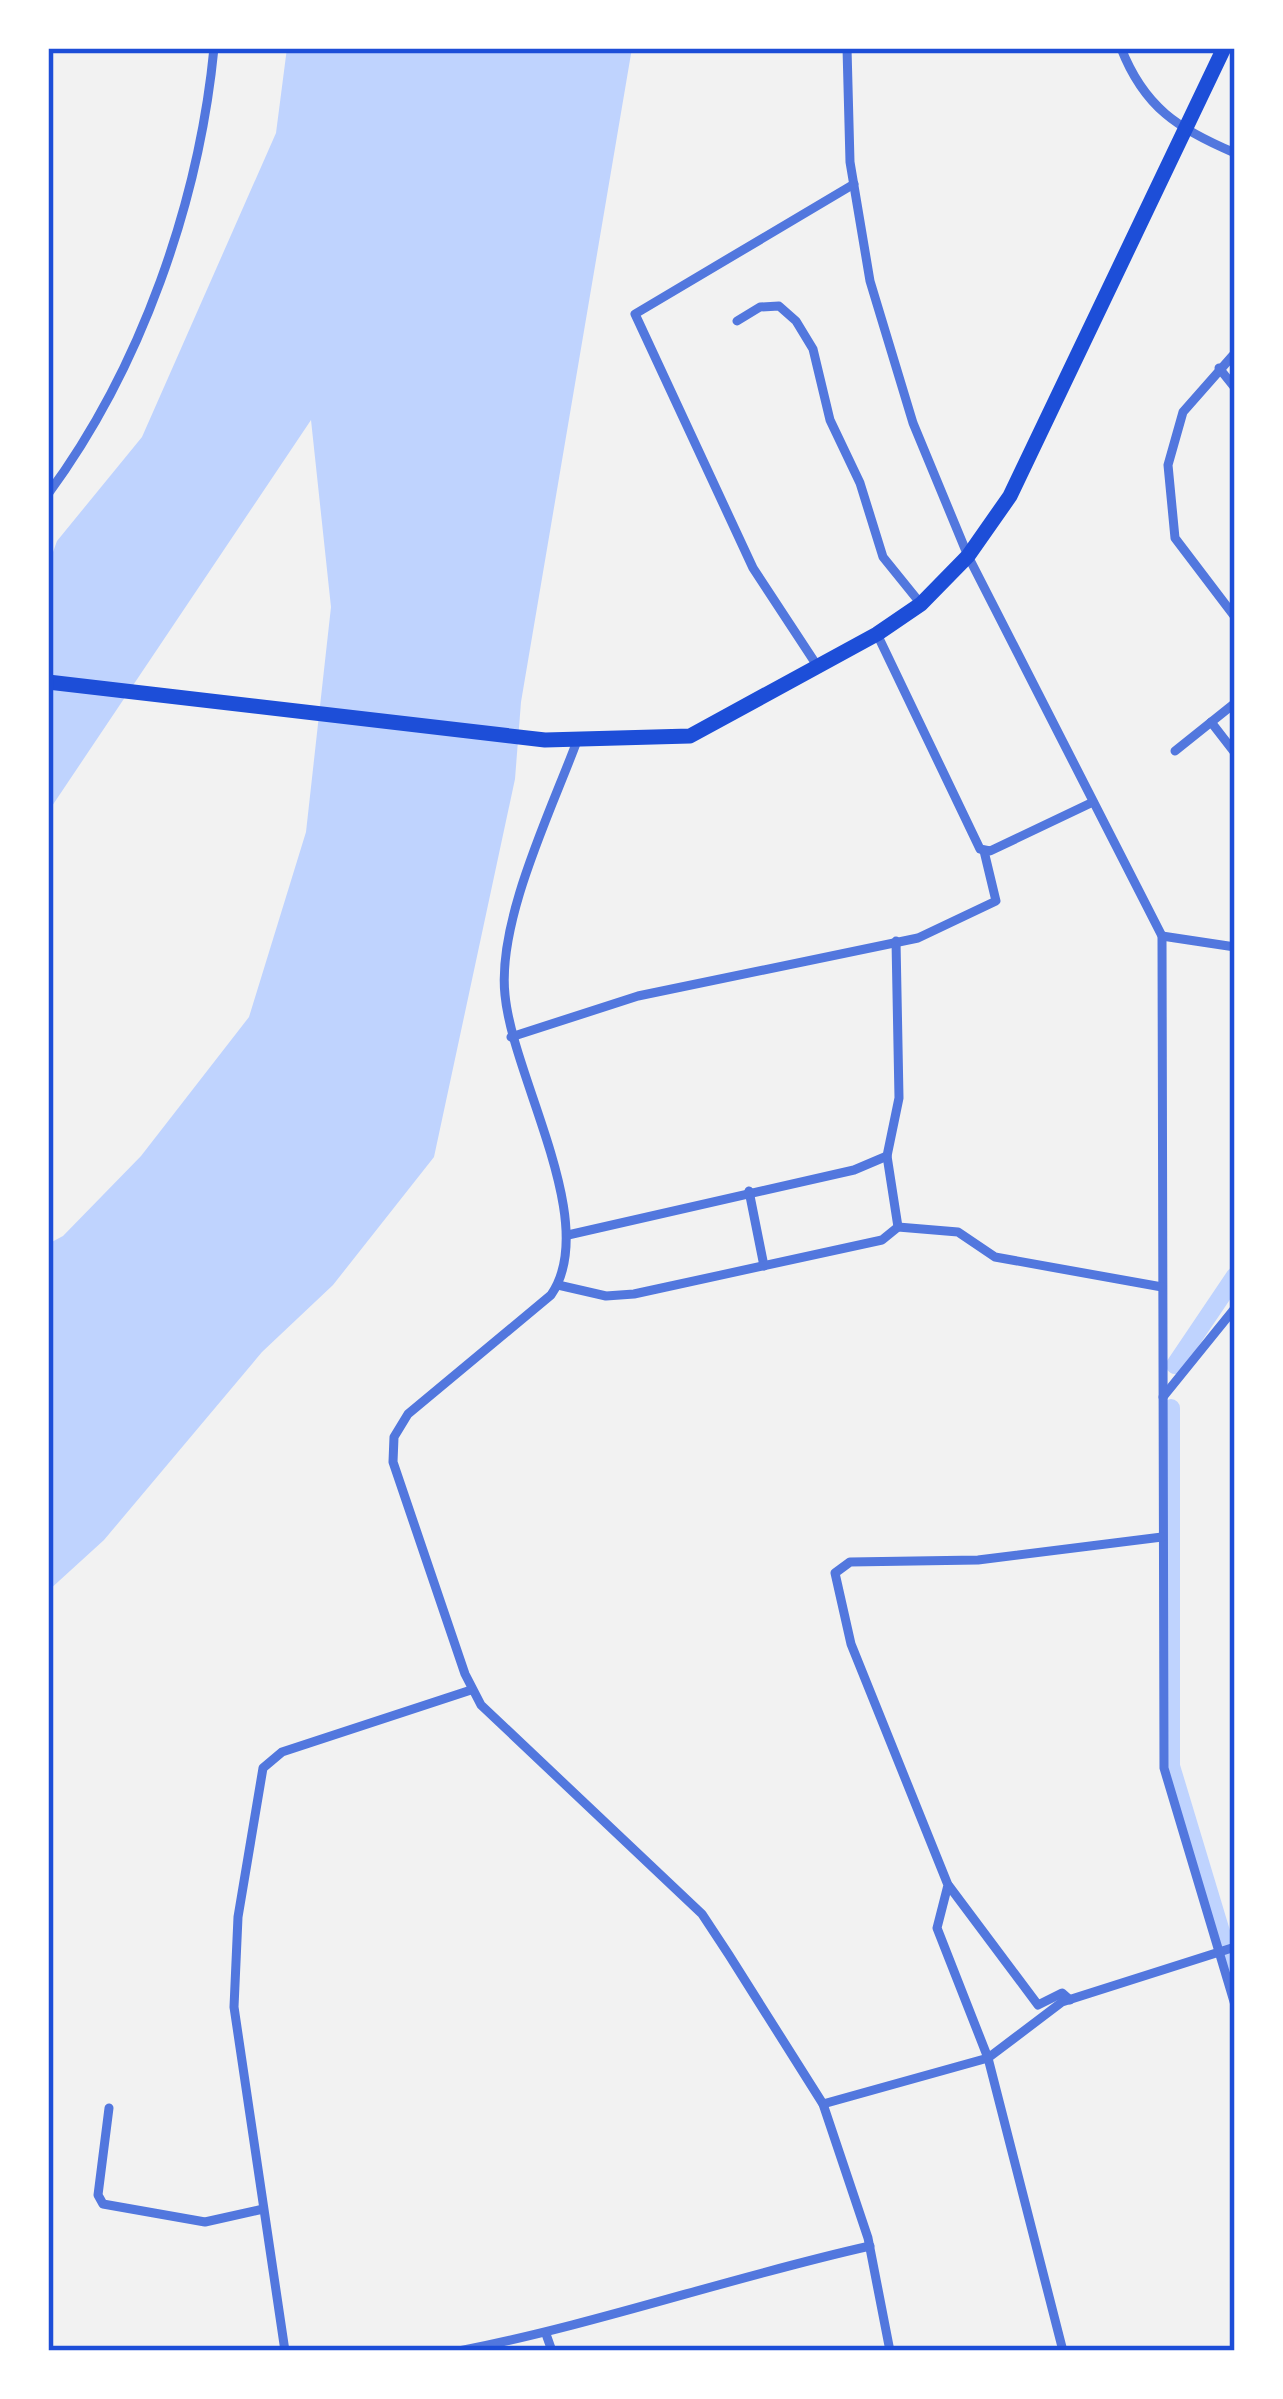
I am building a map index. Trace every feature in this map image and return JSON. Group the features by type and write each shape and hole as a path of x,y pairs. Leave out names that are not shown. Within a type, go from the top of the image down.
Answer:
{"main road":[{"path":"48,682 577,741 690,736 818,667 920,604 968,556 1010,496 1224,48"}],"street":[{"path":"48,494 108,397 155,287 187,198 208,108 214,48"},
{"path":"847,48 854,184 871,281 913,423 968,556 1162,936 1163,1768 1235,2006"},
{"path":"1121,48 1136,87 1183,131 1235,152"},
{"path":"818,667 753,568 635,314 854,184"},
{"path":"737,321 771,305 796,321 813,349 830,420 860,483 884,557 920,604"},
{"path":"1235,353 1183,412 1168,465 1175,538 1235,616"},
{"path":"1219,368 1235,388"},
{"path":"512,1036 638,996 918,938 996,901 983,851 877,634"},
{"path":"1174,751 1235,703"},
{"path":"1211,722 1235,753"},
{"path":"577,741 518,898 504,990 512,1036 568,1234 558,1285 407,1414 394,1437 393,1462 471,1690 497,1722 702,1914 823,2104 869,2246 890,2351"},
{"path":"983,851 1094,802"},
{"path":"1162,936 1235,946"},
{"path":"896,941 899,1098 887,1156 898,1227"},
{"path":"568,1234 854,1170 887,1156"},
{"path":"749,1191 764,1266"},
{"path":"558,1285 621,1296 881,1240 898,1227 958,1232 994,1257 1162,1287"},
{"path":"1161,1399 1235,1308"},
{"path":"1070,2000 1063,1993 1039,2005 948,1885 851,1644 836,1570 850,1562 978,1560 1162,1537"},
{"path":"285,2351 234,2007 238,1917 263,1768 282,1752 471,1690"},
{"path":"948,1885 938,1928 988,2058 1063,2351"},
{"path":"823,2104 988,2058 1070,2000 1218,1948 1233,1947"},
{"path":"109,2108 98,2195 103,2204 206,2222 263,2209"},
{"path":"459,2351 546,2334 741,2275 869,2246"},
{"path":"546,2334 552,2351"}],"water":[{"path":"287,48 632,48 521,702 515,779 434,1157 333,1285 262,1352 104,1540 48,1591 48,1244 63,1236 141,1156 249,1017 306,832 331,607 311,420 48,812 48,566 57,541 142,437 276,133"}],"waterway":[{"path":"1175,1365 1235,1276"},
{"path":"1171,1408 1171,1766 1235,1978"}]}
